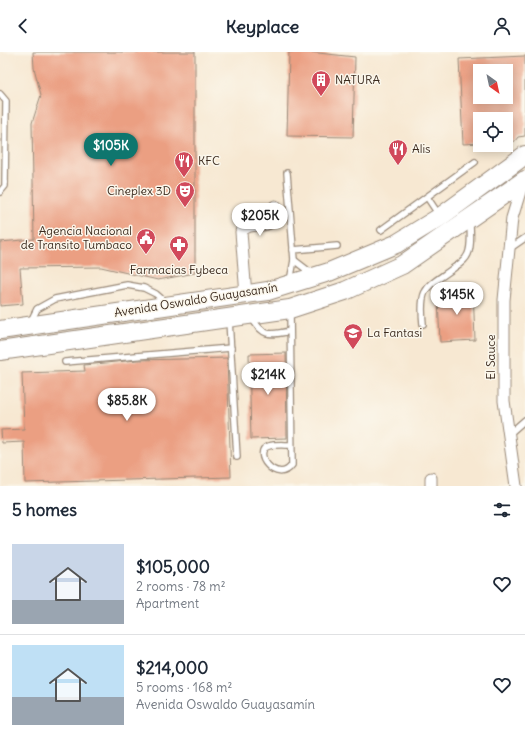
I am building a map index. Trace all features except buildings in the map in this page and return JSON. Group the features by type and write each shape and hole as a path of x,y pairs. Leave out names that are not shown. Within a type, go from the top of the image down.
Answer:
{"main road":[{"name":"Avenida Oswaldo Guayasamín","path":"0,330 168,304 268,291 316,276 396,244 440,217 525,155"},
{"name":"Avenida Oswaldo Guayasamín","path":"0,351 290,309 345,291 402,265 524,181"}],"street":[{"name":"El Sauce","path":"516,486 504,401 504,300 512,218 524,181"},
{"path":"246,294 241,232 248,226 260,225 272,221 275,217 275,206"}],"lane":[{"path":"0,94 6,101 6,186 0,192"},
{"path":"381,230 475,162"},
{"path":"287,173 294,260 289,285"},
{"path":"427,197 440,217"},
{"path":"423,324 422,298 427,288 437,279 462,262 468,254 470,245 470,218"},
{"path":"509,249 525,238"},
{"path":"293,250 337,246"},
{"path":"294,260 316,276"},
{"path":"29,325 38,309 55,299 127,285 144,288 156,294 168,304"},
{"path":"290,309 292,465 289,473 284,476 276,478 268,474 263,454 264,449 268,446 291,446"},
{"path":"250,314 258,328 264,333 276,334 290,331"},
{"path":"229,318 238,457"},
{"path":"64,362 231,348"},
{"path":"509,435 525,420"}],"place":[{"name":"NATURA","path":"321,97"},
{"name":"Alis","path":"398,166"},
{"name":"KFC","path":"184,178"},
{"name":"Cineplex 3D","path":"185,208"},
{"name":"Agencia Nacional de Transito Tumbaco","path":"146,255"},
{"name":"Farmacias Fybeca","path":"179,262"},
{"name":"La Fantasi","path":"353,350"}]}
